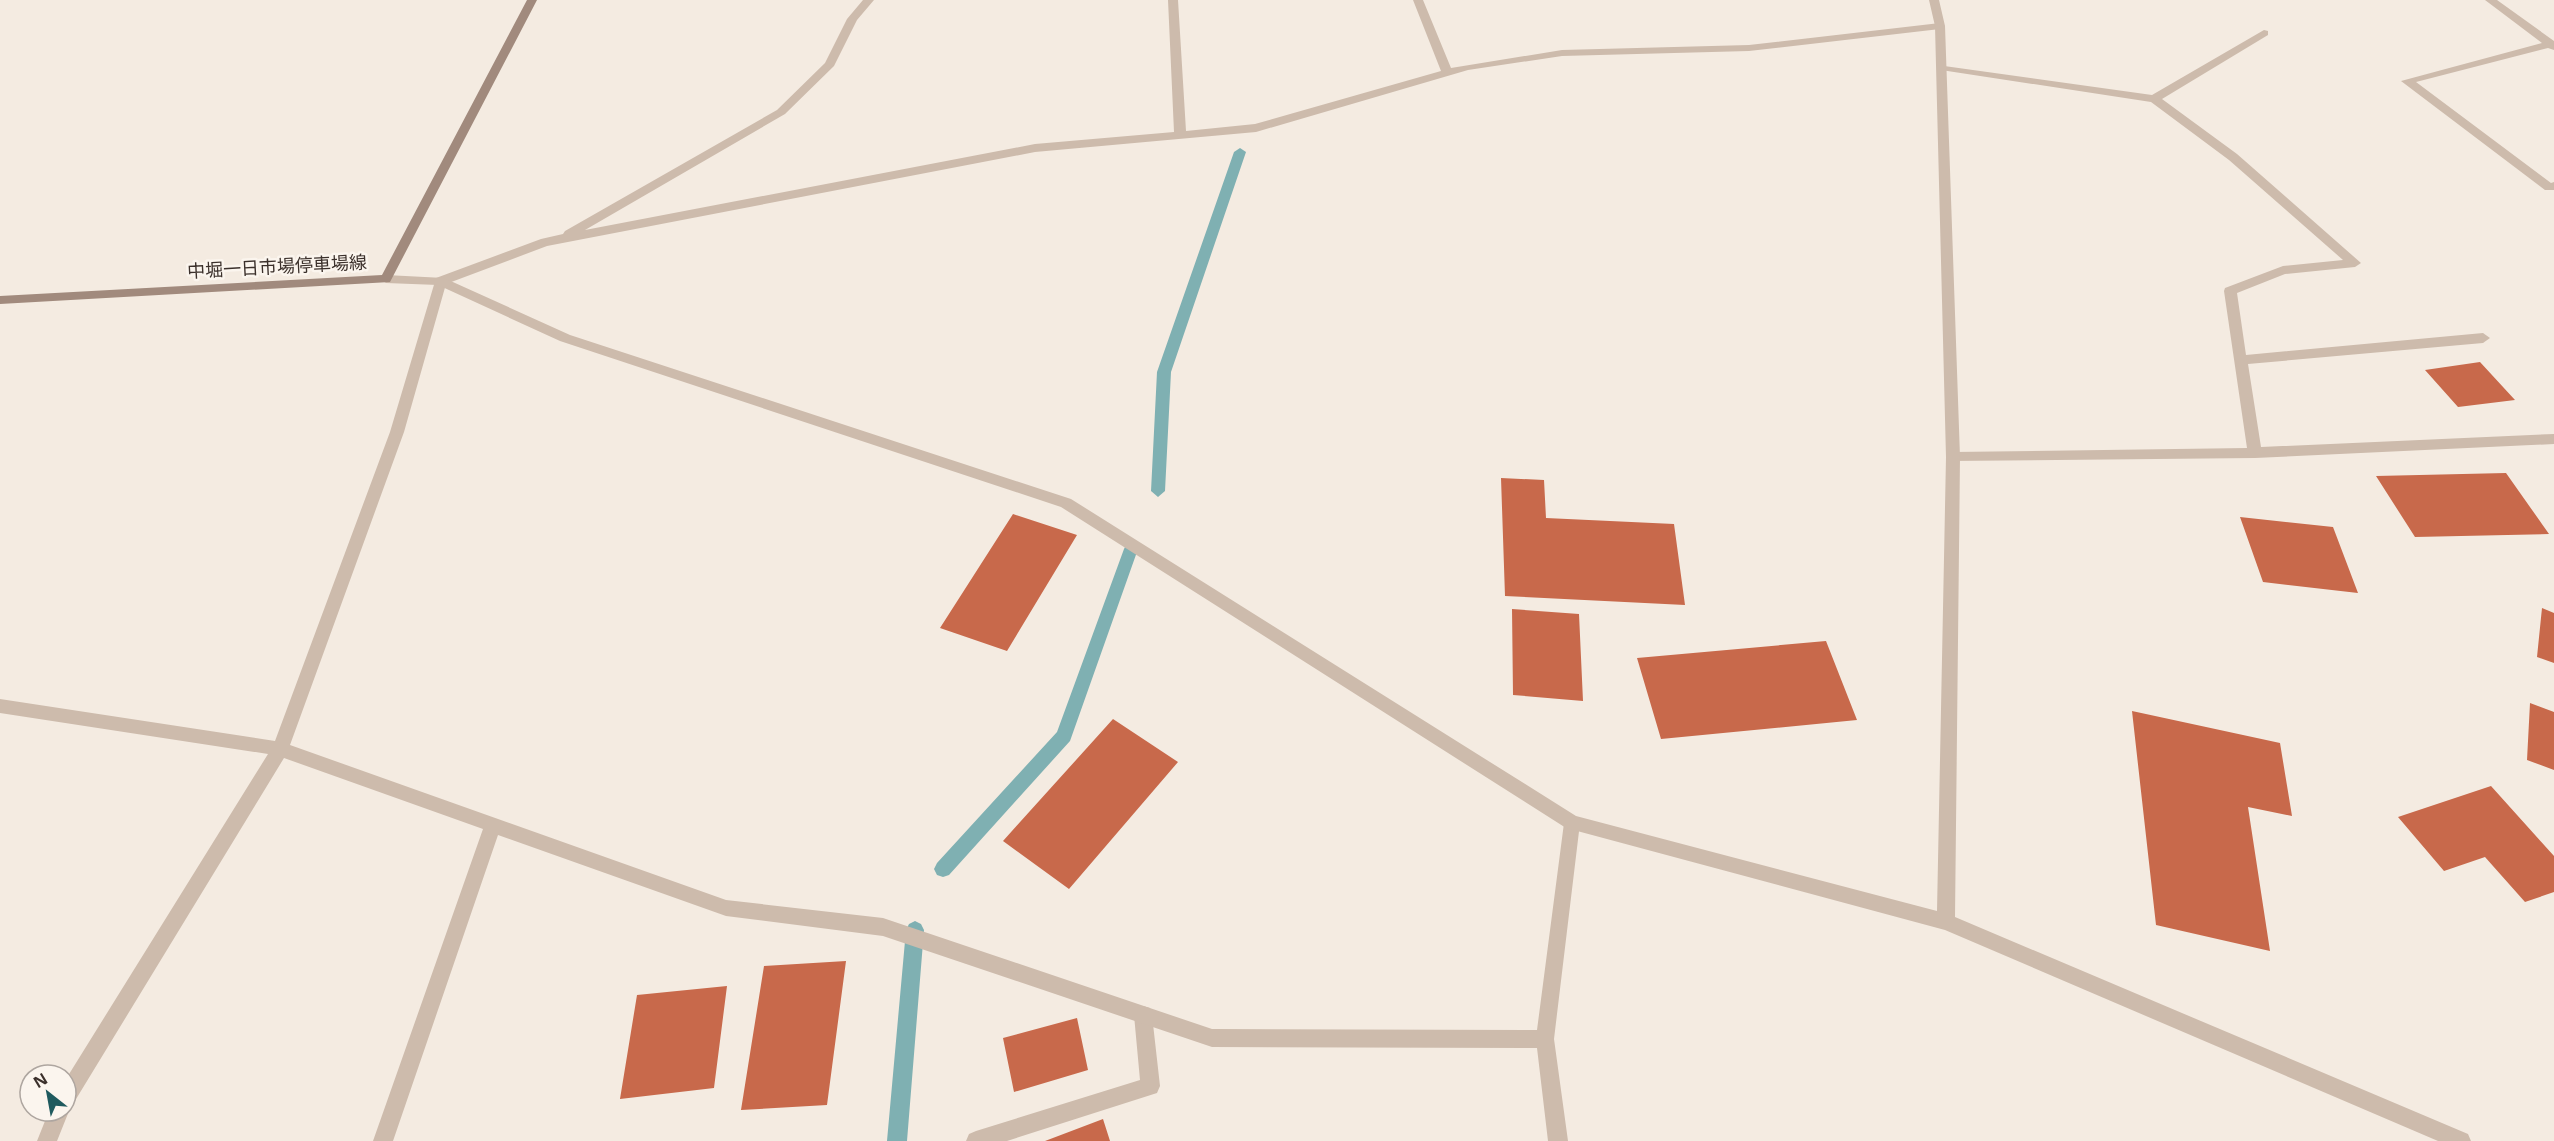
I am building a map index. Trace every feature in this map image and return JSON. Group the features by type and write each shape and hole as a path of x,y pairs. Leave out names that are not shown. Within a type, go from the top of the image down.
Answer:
{"main road":[{"name":"中堀一日市場停車場線","path":"0,300 387,279 532,0"}],"street":[{"path":"559,240 781,112 830,64 852,19 869,0"},
{"path":"1173,0 1180,135"},
{"path":"1418,0 1447,73"},
{"path":"1934,0 1940,26 1953,457 1946,922"},
{"path":"2490,0 2552,46"},
{"path":"387,279 440,281 545,243 1035,148 1256,128 1467,67 1562,52 1749,48 1940,26"},
{"path":"2154,99 2264,33"},
{"path":"2552,46 2407,81 2549,187 2554,186"},
{"path":"1941,67 2154,99 2234,157 2355,264 2283,270 2230,291 2255,453"},
{"path":"78,1077 280,749 397,432 440,281"},
{"path":"440,281 565,338 1066,503 1572,823 1946,922 2461,1141"},
{"path":"2241,360 2483,338"},
{"path":"1953,457 2255,453 2554,440"},
{"path":"0,706 280,749 726,908 883,927 1212,1038 1545,1039"},
{"path":"1558,1141 1545,1039 1572,823"},
{"path":"383,1141 493,825"},
{"path":"976,1141 1150,1086 1143,1015"},
{"path":"47,1141 54,1123"}],"building":[{"path":"2480,362 2515,400 2458,407 2425,370"},
{"path":"2506,473 2549,534 2415,537 2376,476"},
{"path":"1501,478 1544,480 1546,518 1674,524 1685,605 1505,596"},
{"path":"1013,514 1077,535 1007,651 940,628"},
{"path":"2240,517 2333,527 2358,593 2263,582"},
{"path":"2542,608 2554,613 2554,663 2537,657"},
{"path":"1512,609 1579,614 1583,701 1513,695"},
{"path":"1826,641 1857,720 1661,739 1637,658"},
{"path":"2530,703 2554,712 2554,770 2527,760"},
{"path":"2132,711 2280,743 2292,816 2248,807 2270,951 2156,925"},
{"path":"1113,719 1178,762 1069,889 1003,841"},
{"path":"2491,786 2554,856 2554,892 2525,902 2485,857 2444,871 2398,817"},
{"path":"846,961 827,1105 741,1110 764,966"},
{"path":"727,986 714,1088 620,1099 637,995"},
{"path":"1077,1018 1088,1070 1014,1092 1003,1038"},
{"path":"1103,1119 1110,1141 1045,1141"}],"waterway":[{"path":"1158,491 1164,372 1240,152"},
{"path":"943,869 1064,736 1131,549"},
{"path":"897,1141 915,930"}]}
